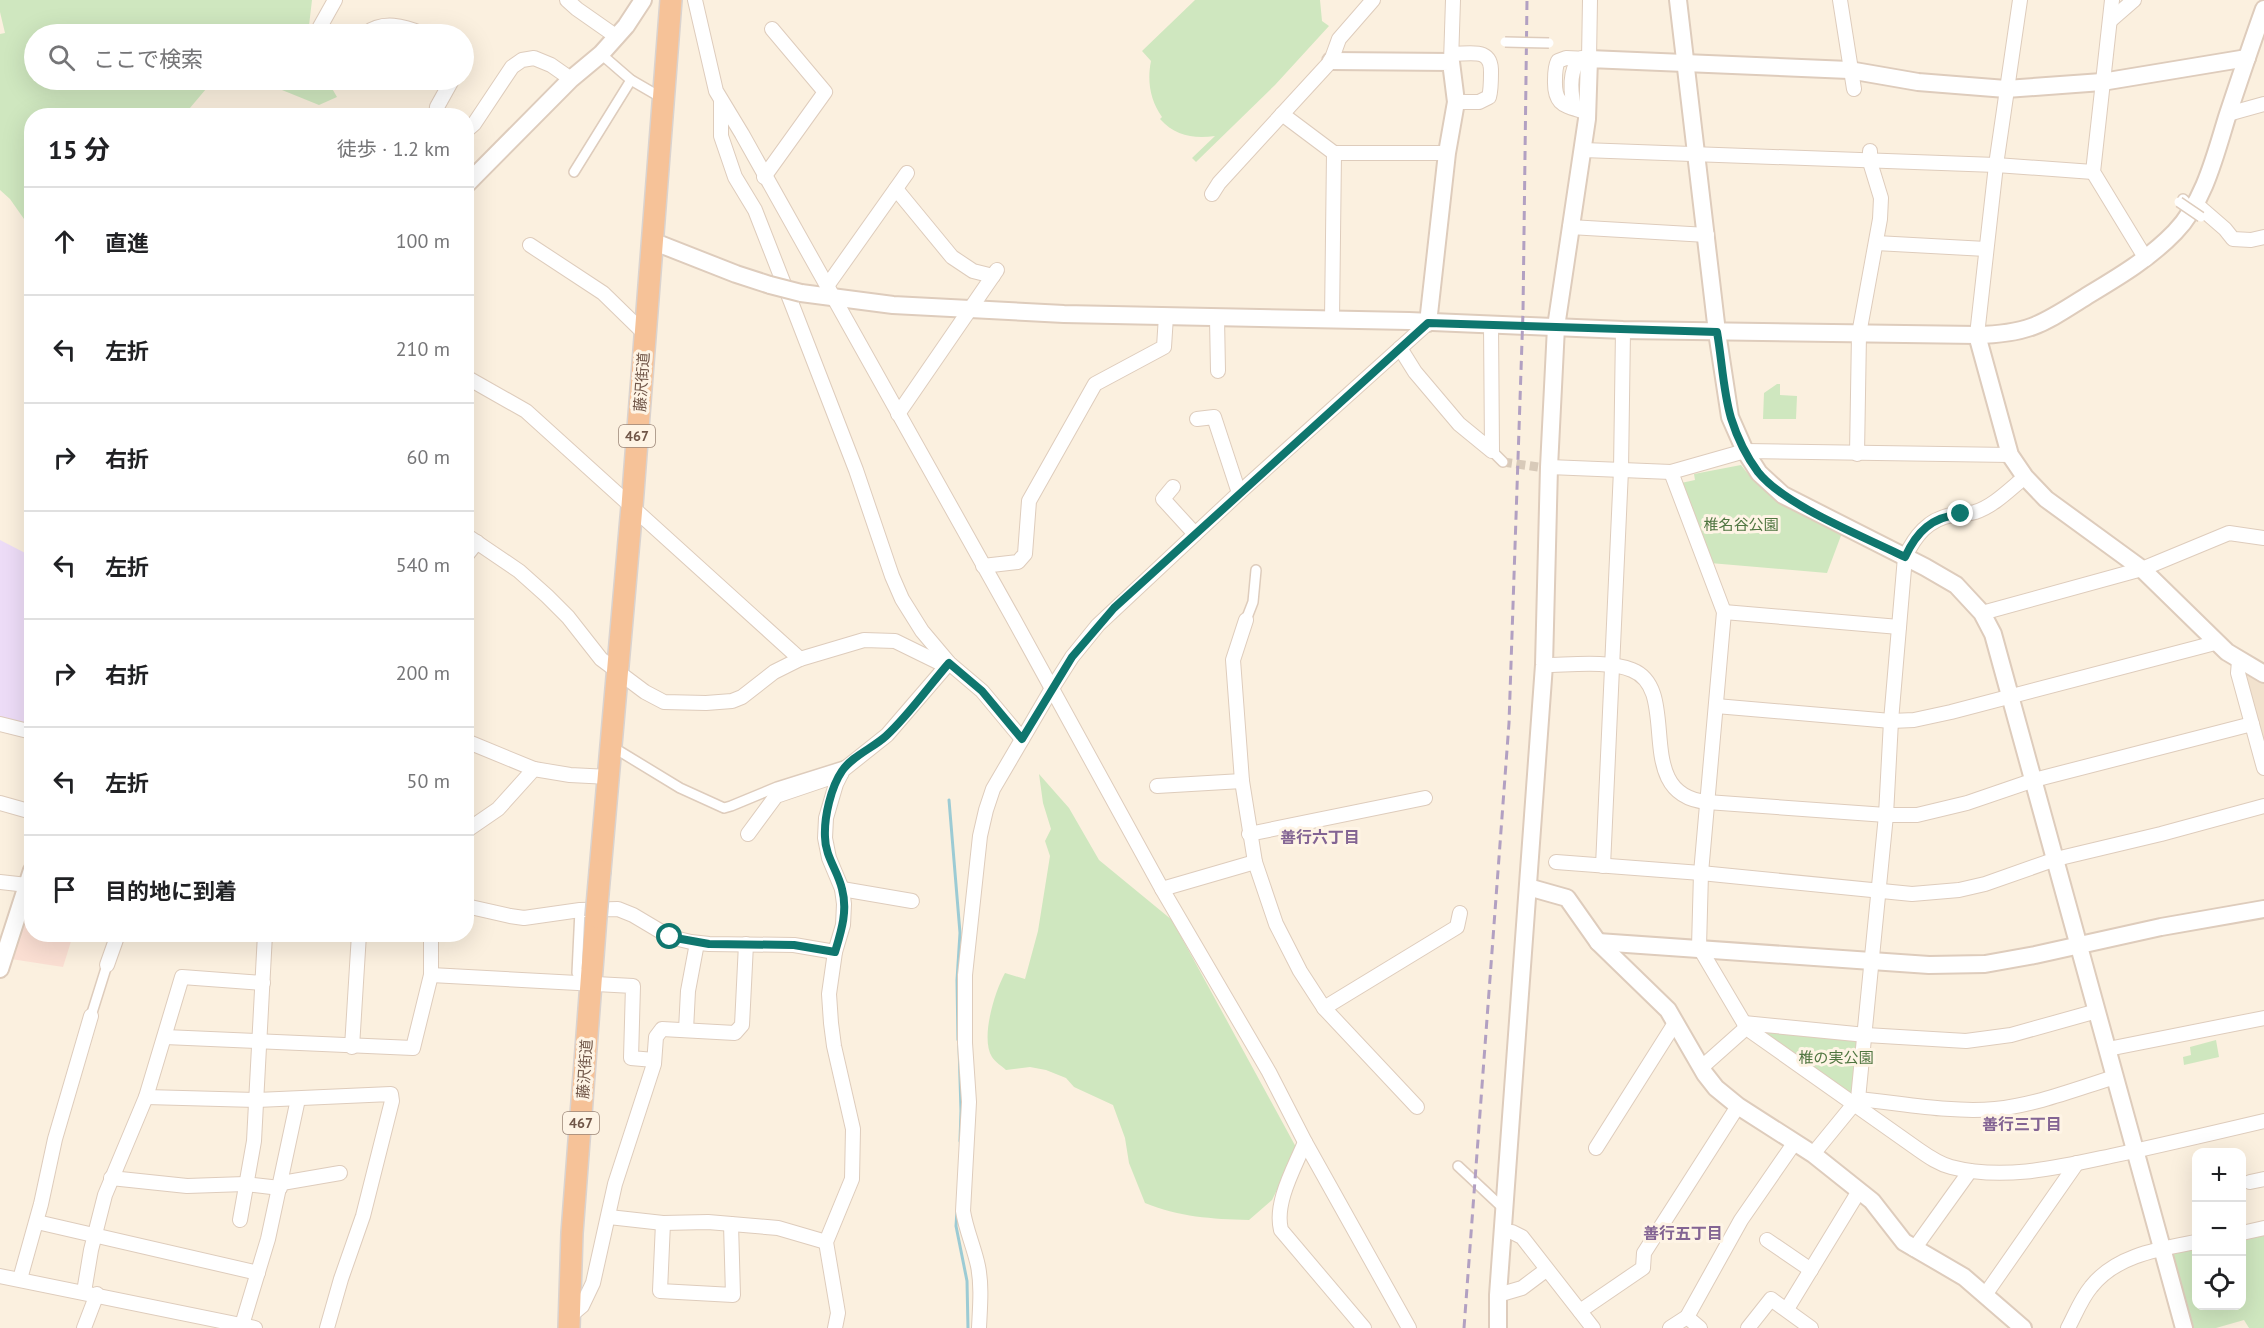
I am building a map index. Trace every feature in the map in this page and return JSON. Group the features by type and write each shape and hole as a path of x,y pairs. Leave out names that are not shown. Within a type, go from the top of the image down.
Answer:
{"highway":[{"name":"藤沢街道","path":"569,1322 572,1233 592,978 588,914 600,871 609,777 671,0"}],"street":[{"path":"322,24 335,0"},
{"path":"567,0 617,37"},
{"path":"474,177 571,79 601,54 617,37 643,0"},
{"path":"695,0 716,91 721,101 742,134 1162,889 1269,1072 1408,1328"},
{"path":"1212,194 1219,183 1331,61 1340,39 1373,0"},
{"path":"980,1328 980,1285 963,1211 969,1113 965,1043 965,975 975,874 986,810 993,789 1072,657 1098,625 1239,493 1428,323 1447,153 1456,102 1452,58 1454,0"},
{"path":"1498,1328 1498,1295 1544,665 1543,467 1556,327 1582,150 1581,110 1590,0"},
{"path":"1678,0 1717,332 1731,417 1745,451 1759,473 1783,495 1956,585 1983,613 1993,634 2012,697 2184,1328"},
{"path":"1840,0 1854,89"},
{"path":"2020,0 1996,165 1977,335 2010,454 2025,477 2046,499 2142,569 2216,643 2239,661 2264,674"},
{"path":"2112,0 2093,172 2146,259"},
{"path":"2111,20 2134,0"},
{"path":"652,241 727,271 801,293 829,292 893,305 1064,314 1623,330 2002,334 2027,330 2049,321 2146,259 2176,231 2209,171 2264,9"},
{"path":"764,177 825,92 772,29"},
{"path":"1505,42 1549,43"},
{"path":"1331,61 1452,58 1480,53 1489,59 1491,65 1489,98 1479,102 1456,102"},
{"path":"601,54 631,80 664,100"},
{"path":"474,124 512,67 522,60 534,58 551,65 571,79"},
{"path":"1581,110 1556,99 1555,68 1558,61 1566,58 1585,58 1850,70 1918,82 2006,88 2102,82 2247,58"},
{"path":"574,172 631,80"},
{"path":"437,108 446,90"},
{"path":"721,101 721,136 735,177 754,210 791,302 856,470 892,576 902,599 947,664"},
{"path":"2228,114 2264,104"},
{"path":"1282,114 1334,153 1447,153"},
{"path":"1582,150 1870,156 2093,172"},
{"path":"1332,320 1334,153"},
{"path":"1857,454 1859,334 1881,219 1881,198 1870,156"},
{"path":"829,292 907,173"},
{"path":"896,189 952,257 973,271 995,273 898,414"},
{"path":"2189,204 2225,229 2233,240 2264,237"},
{"path":"1570,227 1707,234"},
{"path":"1876,243 1986,249"},
{"path":"530,245 603,293 645,334"},
{"path":"983,566 1018,562 1025,554 1029,501 1095,384 1164,346 1166,316"},
{"path":"1217,318 1218,371"},
{"path":"1491,325 1492,451"},
{"path":"1604,866 1621,470 1623,330"},
{"path":"1400,348 1415,372 1459,424 1503,462"},
{"path":"474,381 526,411 800,658"},
{"path":"1197,418 1214,417 1239,493"},
{"path":"1543,467 1671,472 1745,451 2010,454"},
{"path":"1671,472 1724,612 1701,873 1699,947 1745,1025 1856,1101 1934,1160 1950,1167 1970,1171 2037,1170 2136,1151 2264,1120"},
{"path":"1813,1154 1856,1101 1866,1035 1886,815 1891,721 1905,557 1915,539 1929,524 1939,519 1976,512 1990,505 2025,477"},
{"path":"1173,487 1163,499 1195,534"},
{"path":"1983,613 2142,569 2229,533 2264,538"},
{"path":"474,540 519,571 547,596 568,617 601,659 645,692 664,702 673,704 721,703 742,697 774,672 800,658 864,640 883,639 906,645 947,664 982,691 1022,739"},
{"path":"1256,570 1253,602 1233,660 1242,781 1254,862 1276,924 1300,971 1324,1008 1417,1107"},
{"path":"1724,612 1899,627"},
{"path":"1716,706 1891,721 1914,720 2012,697 2216,643"},
{"path":"2239,661 2238,673 2264,768"},
{"path":"748,834 776,796 845,769 887,735 947,664"},
{"path":"1544,665 1614,666 1633,670 1641,676 1655,697 1660,755 1665,771 1674,784 1689,798 1707,802 1886,815 1917,815 1942,810 2034,780 2252,724"},
{"path":"0,724 24,730"},
{"path":"474,744 534,769 570,775 609,777"},
{"path":"611,746 680,788 724,808 777,787 845,769"},
{"path":"474,825 498,808 534,769"},
{"path":"835,1328 838,1313 826,1242 852,1179 853,1129 834,1046 829,994 835,952 843,925 844,904 842,889 829,858 825,838 826,818 836,784 845,769"},
{"path":"1157,786 1242,781"},
{"path":"1250,834 1425,798"},
{"path":"0,803 24,810"},
{"path":"1556,862 1701,873 1912,894 1959,890 1985,884 2056,859 2264,806"},
{"path":"1162,889 1254,862"},
{"path":"0,882 24,878"},
{"path":"1528,887 1567,898 1598,942 1668,1010 1716,1088 1738,1106 1813,1154 1860,1191 1883,1213 1904,1242 1964,1277 2023,1328"},
{"path":"842,889 912,901"},
{"path":"0,969 24,895"},
{"path":"474,908 524,918 588,914 618,909 633,915 670,937 697,943 794,945 835,952"},
{"path":"1598,942 1699,947 1929,965 1985,964 2161,927 2264,909"},
{"path":"1324,1008 1457,927 1460,913"},
{"path":"20,1279 37,1222 55,1139 115,942"},
{"path":"240,1220 254,1141 265,942"},
{"path":"352,1047 359,942"},
{"path":"165,1037 413,1048 431,975 431,942"},
{"path":"686,1030 688,991 697,943"},
{"path":"569,1322 582,1306 593,1283 615,1184 654,1060 656,1036 662,1029 735,1033 742,1025 746,944"},
{"path":"431,975 592,978 633,986 631,1058 654,1060"},
{"path":"84,1328 90,1293 95,1234 111,1178 146,1097 182,977 263,983"},
{"path":"1702,1067 1745,1025 1966,1041 2011,1035 2097,1011"},
{"path":"2108,1048 2264,1018"},
{"path":"1596,1148 1675,1023"},
{"path":"1856,1101 1996,1109 2041,1100 2115,1077"},
{"path":"146,1097 257,1100 391,1094 392,1101 363,1216 327,1328"},
{"path":"0,1276 249,1326 258,1273 281,1185 298,1099"},
{"path":"1580,1311 1643,1268 1644,1253 1738,1106"},
{"path":"1305,1142 1284,1196 1279,1221 1281,1230 1364,1328"},
{"path":"1670,1328 1687,1317 1741,1220 1795,1142"},
{"path":"1985,1295 2077,1163"},
{"path":"1458,1166 1504,1209"},
{"path":"1914,1249 1970,1171"},
{"path":"111,1178 187,1186 281,1185 340,1173"},
{"path":"1787,1309 1860,1191"},
{"path":"609,1217 663,1223 708,1222 778,1228 826,1242"},
{"path":"37,1222 258,1273"},
{"path":"663,1223 660,1291 733,1295 731,1224"},
{"path":"2246,1232 2264,1228"},
{"path":"1503,1232 1512,1232 1522,1237 1593,1328"},
{"path":"1767,1240 1811,1270"},
{"path":"2068,1328 2090,1287 2105,1272 2128,1259 2192,1243"},
{"path":"1498,1295 1522,1288 1546,1270"},
{"path":"1748,1328 1771,1299 1811,1328"},
{"path":"1687,1317 1700,1328"}],"shaded area":[{"path":"0,540 24,552 24,728 0,722"},
{"path":"2247,671 2264,679 2264,755 2242,675"},
{"path":"24,917 24,942 71,942 63,967 11,959"}],"green space":[{"path":"0,0 312,0 309,24 24,24 24,90 205,90 190,108 24,108 24,219 10,199 0,190 0,34 5,33"},
{"path":"1195,0 1320,0 1322,21 1329,26 1275,85 1196,162 1192,158 1215,136 1200,137 1178,133 1160,119 1162,117 1150,90 1151,61 1142,51"},
{"path":"282,90 333,90 337,97 319,105"},
{"path":"1780,384 1780,395 1797,396 1796,419 1763,419 1764,393"},
{"name":"椎名谷公園","path":"1741,465 1763,489 1775,498 1799,513 1842,533 1827,573 1710,563 1681,483 1695,480 1694,474"},
{"path":"1039,774 1069,808 1099,860 1172,920 1297,1149 1272,1200 1249,1220 1196,1216 1145,1203 1129,1163 1125,1138 1113,1105 1074,1087 1066,1078 1046,1070 1030,1067 1006,1070 992,1057 989,1049 988,1027 997,991 1005,973 1025,979 1038,931 1050,856 1045,841 1051,829 1043,803"},
{"name":"椎の実公園","path":"1761,1031 1859,1040 1852,1096"},
{"path":"2216,1040 2219,1057 2184,1065 2183,1057 2191,1055 2190,1047"},
{"path":"2264,1233 2264,1328 2249,1328 2244,1320 2216,1328 2191,1328 2171,1252 2192,1248 2192,1310 2246,1310 2246,1237"}],"waterway":[{"path":"949,800 960,933 957,980 958,1040"},
{"path":"959,1046 960,1141"},
{"path":"957,1211 956,1226 967,1281 968,1328"}],"tunnel":[{"path":"1503,462 1538,467"}],"railway":[{"path":"1464,1328 1509,723 1523,312 1527,0"}],"district":[{"name":"善行六丁目","path":"1320,837"},
{"name":"善行三丁目","path":"2022,1124"},
{"name":"善行五丁目","path":"1683,1233"}],"route":[{"path":"670,937 709,944 794,945 835,952 843,925 844,904 842,889 829,858 825,838 826,818 836,784 843,770 887,735 949,663 982,691 1022,739 1072,657 1114,608 1428,323 1717,332 1731,417 1736,433 1759,473 1783,495 1905,557 1915,539 1929,524 1950,515 1961,514"}]}
